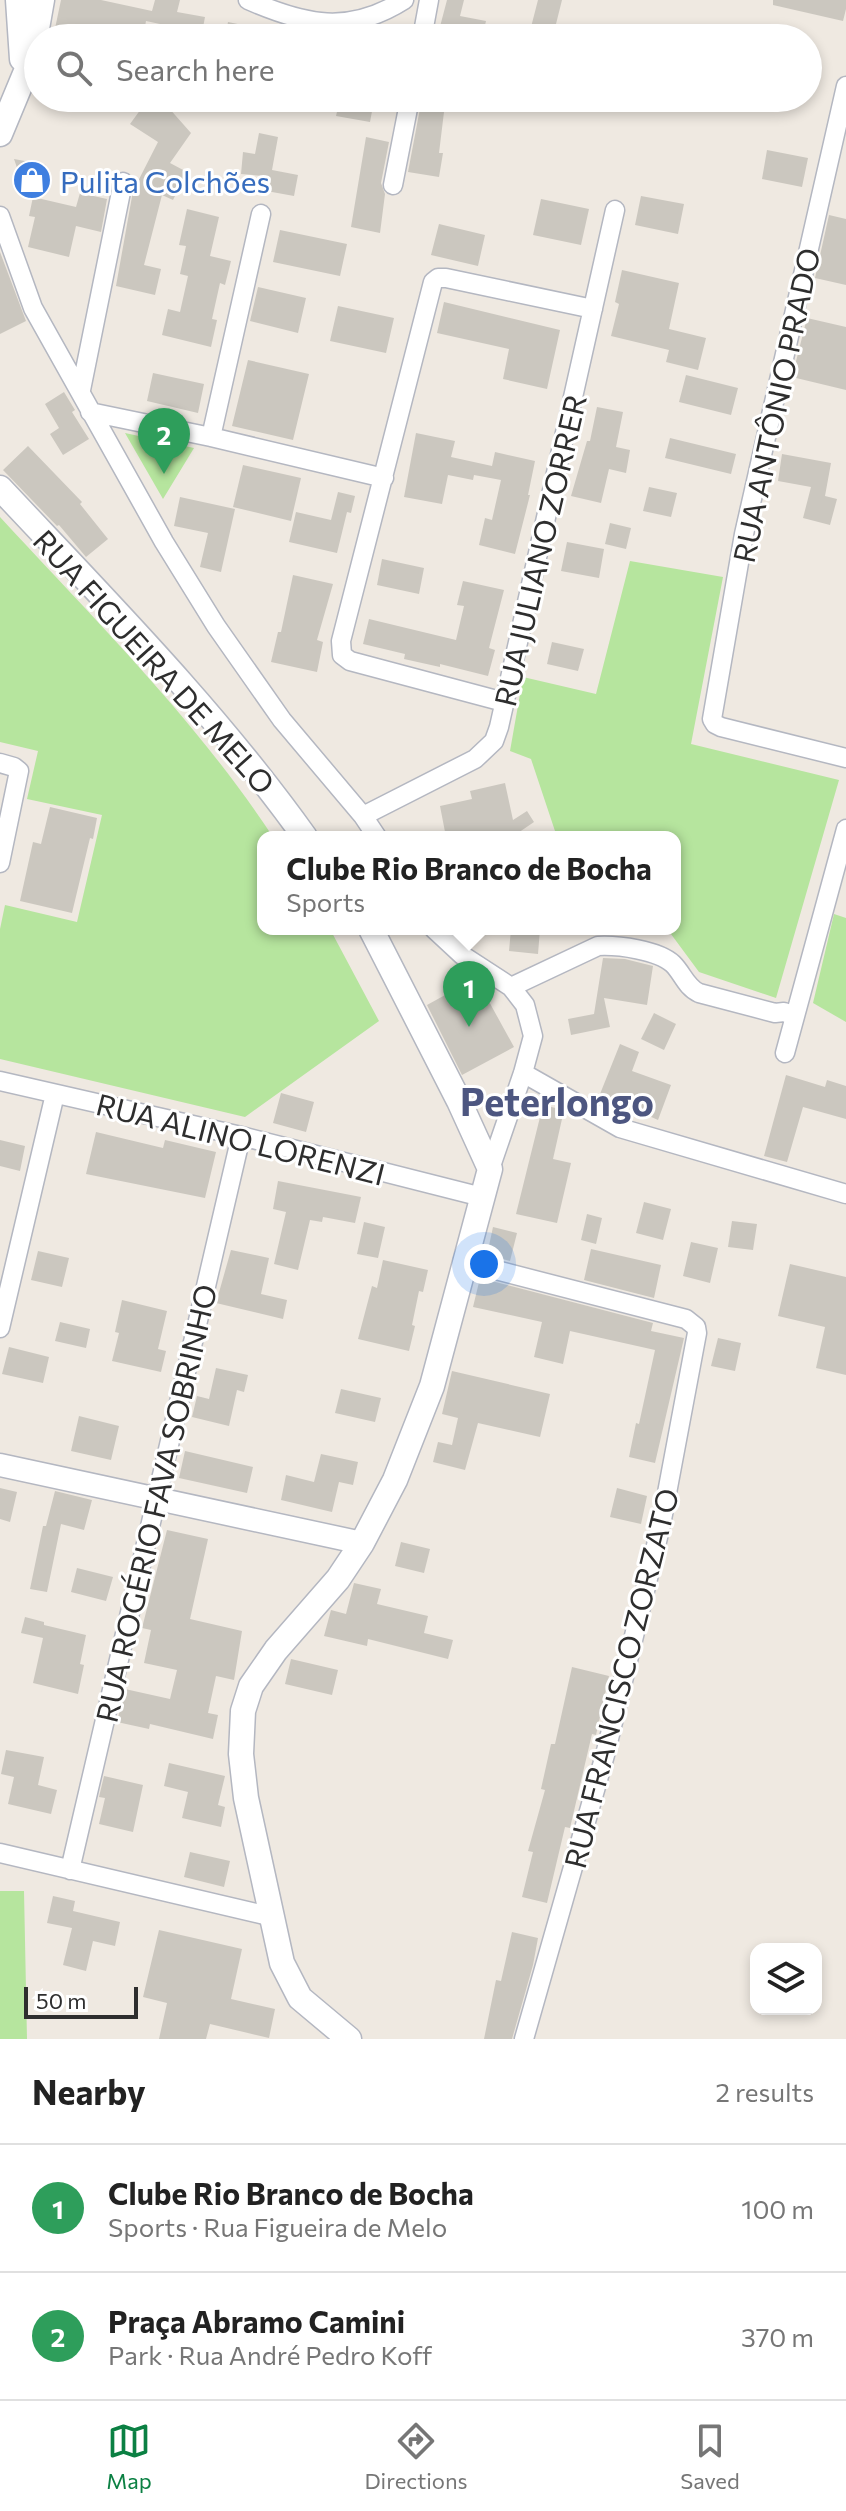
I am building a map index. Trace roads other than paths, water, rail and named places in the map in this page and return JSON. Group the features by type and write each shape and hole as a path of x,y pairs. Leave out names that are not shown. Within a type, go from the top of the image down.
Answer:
{"main road":[{"path":"0,134 23,78 18,0"},
{"path":"38,24 42,0"},
{"name":"RUA FIGUEIRA DE MELO","path":"0,488 169,668 244,756 300,831"},
{"path":"349,2039 300,1998 282,1963 246,1798 241,1754 243,1711 251,1686 276,1650 338,1579 362,1543 395,1480 432,1386 490,1169 374,935"}],"street":[{"path":"248,0 276,12 324,23 360,22 404,0"},
{"path":"425,24 429,0"},
{"name":"RUA ANTÔNIO PRADO","path":"846,86 744,534 712,719 715,724 846,758"},
{"path":"393,185 407,112"},
{"path":"81,390 123,182"},
{"name":"RUA JULIANO ZORRER","path":"363,816 482,755 494,741 615,210"},
{"path":"211,437 261,214"},
{"path":"0,216 33,308 164,542 216,626 282,720 373,831"},
{"path":"504,702 350,661 342,655 341,641 433,282 446,278 593,309"},
{"path":"90,412 384,478"},
{"path":"0,863 8,787 19,771 7,765"},
{"path":"785,1053 846,829"},
{"path":"440,935 462,955 511,987 525,1005 533,1036 490,1169"},
{"path":"511,987 598,946 614,945 669,961 689,986 699,993 795,1016"},
{"path":"523,1073 620,1128 846,1194"},
{"name":"RUA ALINO LORENZI","path":"0,1081 241,1136 482,1197"},
{"path":"0,1328 55,1094"},
{"name":"RUA ROGÉRIO FAVA SOBRINHO","path":"70,1870 241,1136"},
{"name":"RUA FRANCISCO ZORZATO","path":"465,1262 686,1319 696,1327 697,1333 661,1525 605,1755 524,2039"},
{"path":"0,1465 362,1543"},
{"path":"0,1853 273,1917"}],"place":[{"name":"Pulita Colchões","path":"32,180"},
{"name":"Praça Abramo Camini","path":"164,474"},
{"name":"Clube Rio Branco de Bocha","path":"469,1027"}],"district":[{"name":"Peterlongo","path":"557,1100"}]}
